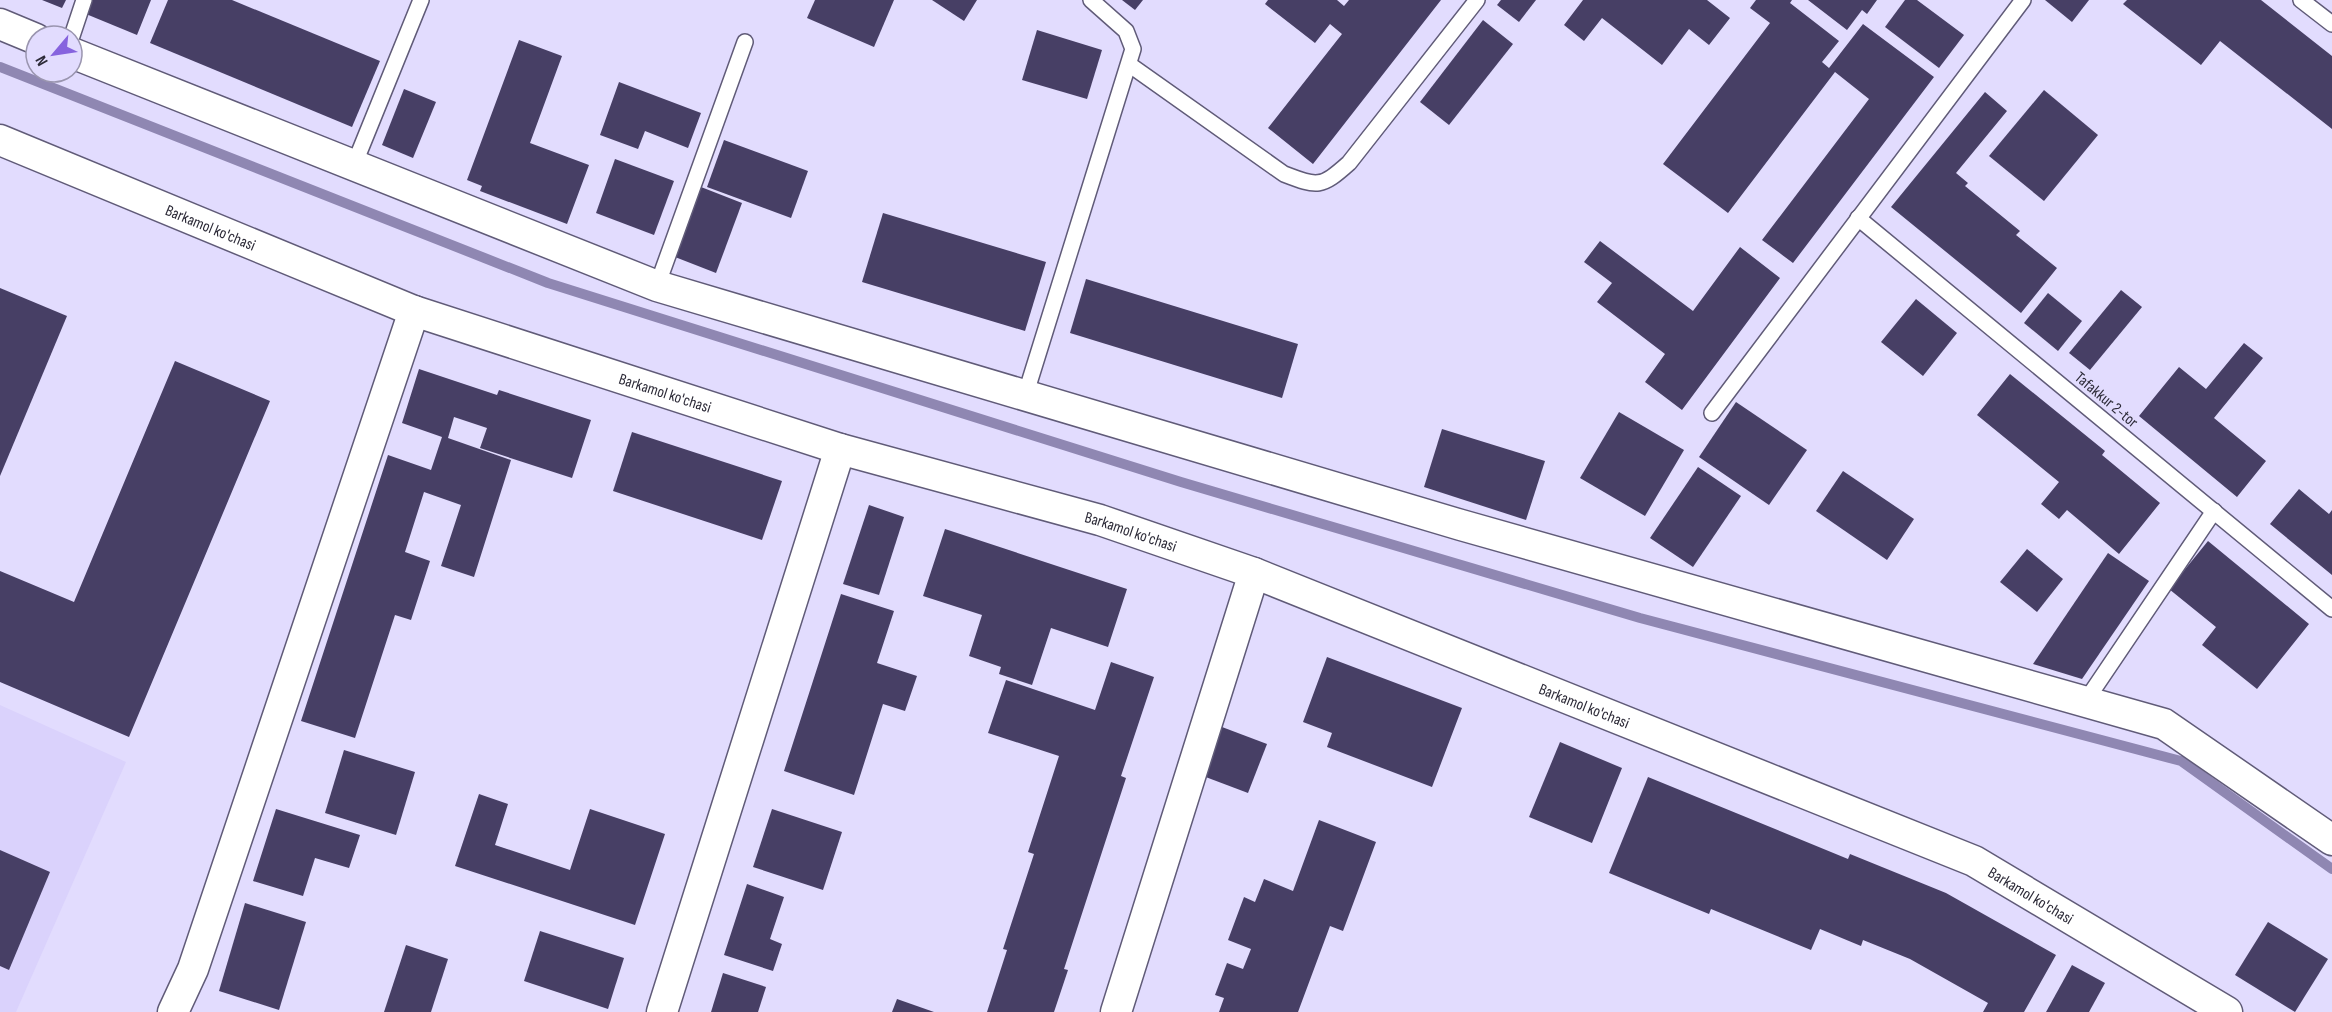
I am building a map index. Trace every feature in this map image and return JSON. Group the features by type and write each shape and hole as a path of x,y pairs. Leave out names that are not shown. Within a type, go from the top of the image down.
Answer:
{"street":[{"path":"0,24 24,34"},
{"path":"84,58 657,286 1461,525 2164,724 2332,840"},
{"name":"Barkamol ko'chasi","path":"0,140 414,311 840,449 1100,520 1254,573 1974,861 2227,1012"},
{"path":"173,1012 193,969 414,311"},
{"path":"662,1012 840,449"},
{"path":"1116,1012 1254,573"}],"lane":[{"path":"76,24 84,0"},
{"path":"354,165 421,0"},
{"path":"1025,396 1130,65 1133,49 1126,32 1091,0"},
{"path":"1130,65 1284,174 1312,185 1330,180 1349,163 1477,0"},
{"path":"1712,413 2023,0"},
{"path":"2301,0 2332,24"},
{"path":"657,286 745,42"},
{"name":"Tafakkur 2-tor","path":"1858,218 2332,609"},
{"path":"2085,702 2214,511"}],"shaded area":[{"path":"0,705 126,762 16,1012 0,1012"}],"building":[{"path":"42,0 66,0 62,8"},
{"path":"91,0 151,0 137,35 86,14"},
{"path":"168,0 232,0 380,61 352,127 150,43"},
{"path":"815,0 894,0 874,47 807,18"},
{"path":"932,0 977,0 964,21"},
{"path":"1122,0 1143,0 1135,10"},
{"path":"1268,0 1337,0 1344,6 1349,0 1441,0 1313,164 1268,128 1342,34 1330,24 1315,43 1265,4"},
{"path":"1501,0 1536,0 1519,22 1497,5"},
{"path":"1583,0 1707,0 1730,18 1709,45 1689,29 1662,65 1602,18 1584,41 1564,25"},
{"path":"1756,0 1792,0 1790,3 1839,41 1822,62 1829,68 1863,24 1934,77 1793,263 1762,240 1869,99 1835,72 1728,213 1663,164 1770,23 1750,8"},
{"path":"1808,0 1877,0 1867,14 1862,10 1847,30"},
{"path":"1905,0 1917,0 1964,35 1939,68 1885,27"},
{"path":"2045,0 2089,0 2072,22"},
{"path":"2127,0 2261,0 2332,56 2332,129 2220,41 2201,65 2123,4"},
{"path":"1483,20 1513,44 1449,125 1420,102"},
{"path":"1037,30 1102,50 1087,99 1022,80"},
{"path":"519,40 562,56 530,143 589,165 567,224 480,191 482,186 467,180"},
{"path":"619,82 701,113 688,148 645,131 638,149 600,135"},
{"path":"404,89 436,102 413,158 382,145"},
{"path":"2044,90 2098,135 2044,201 1989,156"},
{"path":"1985,92 2007,111 1956,173 1968,183 1965,186 2020,231 2016,235 2057,268 2021,313 1891,207"},
{"path":"724,140 808,171 791,218 707,187"},
{"path":"615,159 674,181 654,235 596,213"},
{"path":"701,187 742,203 716,273 675,257"},
{"path":"883,213 1046,262 1025,331 862,282"},
{"path":"1600,241 1693,311 1740,247 1780,278 1682,410 1645,382 1665,354 1597,302 1612,283 1584,262"},
{"path":"1086,279 1298,344 1282,398 1070,333"},
{"path":"0,288 67,316 0,476"},
{"path":"2121,290 2142,307 2090,370 2069,353"},
{"path":"2048,293 2082,321 2058,351 2024,323"},
{"path":"1916,299 1957,333 1923,376 1881,342"},
{"path":"2244,343 2263,358 2214,418 2266,461 2237,497 2139,416 2179,367 2206,389"},
{"path":"175,361 270,401 129,737 0,682 0,571 74,602"},
{"path":"419,369 497,395 499,390 591,420 572,478 480,448 487,428 454,417 448,438 511,460 474,577 441,566 461,505 424,492 405,552 430,561 411,620 395,615 355,738 301,721 388,455 431,470 442,437 402,423"},
{"path":"2010,374 2105,451 2102,455 2160,503 2119,554 2067,510 2059,519 2041,504 2059,482 1977,415"},
{"path":"1736,402 1807,450 1769,505 1699,457"},
{"path":"1619,412 1684,450 1645,516 1580,478"},
{"path":"1442,429 1545,461 1526,520 1424,487"},
{"path":"632,432 782,481 762,540 613,491"},
{"path":"1698,467 1741,496 1693,567 1650,538"},
{"path":"1843,471 1914,519 1887,560 1816,511"},
{"path":"2299,489 2329,514 2332,510 2332,575 2270,524"},
{"path":"869,505 904,517 879,595 843,584"},
{"path":"945,529 1127,589 1108,647 1051,628 1032,685 999,674 1001,667 969,656 982,615 923,596"},
{"path":"2208,541 2309,624 2257,689 2202,645 2216,627 2169,589"},
{"path":"2027,549 2063,579 2037,612 2000,582"},
{"path":"2108,553 2149,581 2082,679 2033,664"},
{"path":"841,594 894,611 877,663 917,676 905,711 883,704 854,795 784,771"},
{"path":"1327,657 1462,708 1432,787 1327,747 1332,733 1303,722"},
{"path":"1111,662 1154,677 1121,776 1126,778 1064,969 1068,970 1054,1012 987,1012 1007,950 1003,949 1034,854 1028,852 1059,756 988,733 1006,680 1095,710"},
{"path":"1222,727 1267,744 1248,793 1203,776"},
{"path":"1560,742 1622,768 1592,843 1529,817"},
{"path":"344,750 415,772 396,835 325,813"},
{"path":"1648,777 1848,859 1850,854 1946,893 2056,955 2024,1012 1983,1012 1988,1003 1910,959 1863,940 1861,946 1820,929 1811,950 1711,909 1709,914 1609,873"},
{"path":"479,794 508,804 495,845 570,870 590,809 665,834 635,925 455,866"},
{"path":"276,809 360,835 349,868 315,858 303,896 253,881"},
{"path":"772,809 842,832 823,890 753,867"},
{"path":"1319,820 1376,842 1343,931 1330,926 1298,1012 1219,1012 1224,998 1215,995 1227,963 1243,969 1251,949 1228,940 1244,897 1255,902 1264,879 1293,891"},
{"path":"0,850 50,872 9,970 0,966"},
{"path":"747,884 784,897 770,939 782,944 773,971 724,955"},
{"path":"245,903 306,922 279,1010 219,991"},
{"path":"2268,922 2328,959 2295,1012 2235,975"},
{"path":"540,931 624,958 608,1009 524,981"},
{"path":"406,945 448,959 431,1012 384,1012"},
{"path":"2072,965 2105,983 2089,1012 2046,1012"},
{"path":"723,973 766,987 758,1012 711,1012"},
{"path":"897,999 934,1012 892,1012"}],"waterway":[{"path":"0,67 548,283 1181,482 1640,618 2181,761 2332,869"}]}
